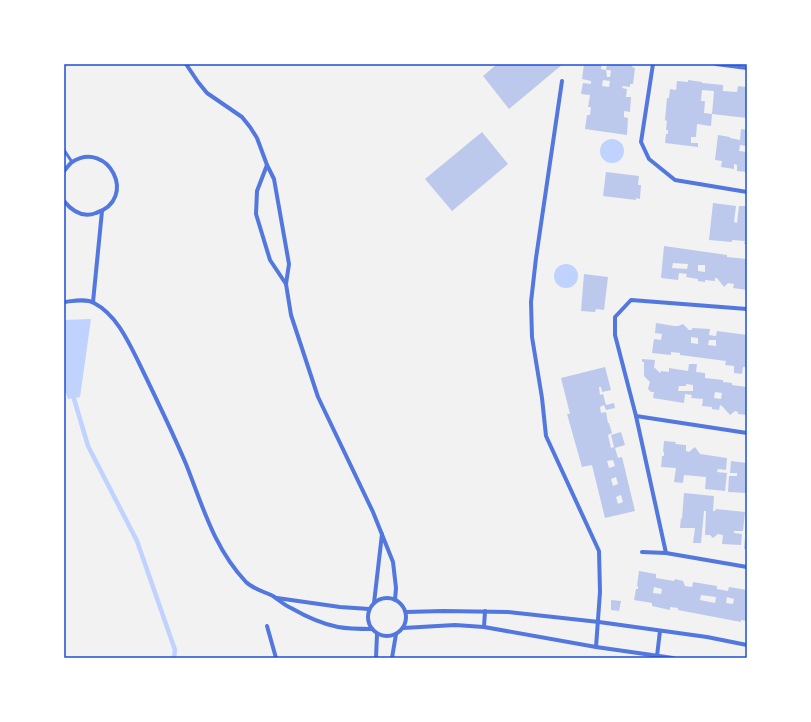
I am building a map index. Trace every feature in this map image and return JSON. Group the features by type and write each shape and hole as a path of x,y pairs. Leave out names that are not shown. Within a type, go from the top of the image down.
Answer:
{"street":[{"path":"186,64 207,93 242,117 246,122 257,138 274,179 289,264 286,284 291,314 318,397 382,534 393,562 396,588 395,600"},
{"path":"653,64 641,142 649,159 675,180 747,192"},
{"path":"716,64 747,68"},
{"path":"562,81 535,266 531,302 532,337 542,398 546,436 599,551 600,592 596,647"},
{"path":"64,171 72,162 84,157 98,158 109,165 116,177 117,190 112,202 102,211 92,215 81,214 71,209 64,201"},
{"path":"267,165 257,191 256,214 270,260 286,284"},
{"path":"93,302 102,211"},
{"path":"666,553 636,416 615,335 615,317 631,300 747,309"},
{"path":"64,302 93,302 104,309 116,323 128,342 185,463 208,523 221,549 233,567 248,584 275,597 289,608 322,622 339,627 372,629"},
{"path":"636,416 747,433"},
{"path":"374,603 382,534"},
{"path":"642,552 666,553 747,568"},
{"path":"275,597 312,604 369,609"},
{"path":"388,598 395,600 402,605 406,612 406,620 403,628 396,634 383,637 377,634 368,623 367,616 369,609 380,599 388,598"},
{"path":"484,627 485,611"},
{"path":"406,612 508,612 599,622 707,637 747,645"},
{"path":"403,628 455,625 484,627 596,647 673,658"},
{"path":"267,626 276,658"},
{"path":"657,656 660,631"},
{"path":"376,658 377,634"},
{"path":"392,658 396,634"}],"lane":[{"path":"64,150 72,162"}],"water":[{"path":"612,139 617,140 623,146 623,156 617,162 612,163 607,162 601,156 600,151 601,146 607,140"},
{"path":"566,264 574,268 578,276 574,284 566,288 558,284 554,276 558,268"},
{"path":"91,319 80,397 68,399 64,387 64,320"}],"building":[{"path":"497,64 563,64 509,109 483,76"},
{"path":"584,64 602,64 601,69 606,70 607,64 633,64 632,67 635,68 633,84 630,84 630,87 623,86 622,88 627,89 626,97 631,97 630,112 624,111 624,117 628,118 627,135 585,129 587,115 590,115 591,107 588,107 590,95 581,94 583,83 591,84 591,81 582,79","holes":["606,70 611,71 610,77 607,77","603,80 610,81 609,87 602,86"]},
{"path":"688,80 723,85 723,91 737,92 738,86 746,87 747,118 712,114 711,126 697,124 696,137 691,137 691,143 698,143 698,147 665,143 666,134 668,134 668,130 666,130 667,121 665,120 667,98 669,98 670,89 676,90 677,81 688,82","holes":["702,90 714,91 712,114 704,113 705,101 701,101"]},
{"path":"741,129 747,130 747,146 740,145 739,151 747,152 747,172 737,171 737,165 734,164 734,169 721,167 722,161 715,160 718,135 740,140"},
{"path":"482,132 508,164 452,211 425,179"},
{"path":"606,172 639,176 638,185 641,185 640,199 636,198 636,200 603,196"},
{"path":"713,203 736,206 734,222 737,223 739,206 747,206 747,244 744,244 745,241 732,240 732,242 709,240"},
{"path":"664,246 747,259 747,290 733,288 734,284 728,283 724,287 717,278 715,278 715,281 705,280 705,282 686,277 687,274 679,273 678,280 661,278","holes":["673,263 688,264 687,269 672,268","698,265 705,265 705,272 698,271"]},
{"path":"584,274 608,277 604,310 596,309 595,312 581,311"},
{"path":"656,323 674,326 683,324 689,330 692,330 692,328 710,329 709,335 716,336 717,331 747,335 747,367 743,367 742,374 734,373 734,366 725,365 726,361 680,355 680,353 671,352 671,355 652,353 654,339 661,340 662,334 655,333","holes":["691,337 698,338 698,344 691,343","709,340 716,340 716,346 708,345"]},
{"path":"642,359 655,360 654,368 660,373 661,371 669,372 669,368 688,371 689,364 697,364 696,372 705,373 705,378 723,380 723,382 732,383 732,385 747,387 747,415 738,414 738,412 735,411 730,415 720,405 719,410 712,409 712,407 702,406 703,399 691,398 692,395 685,394 684,403 653,398 654,392 651,392 648,389 650,382 644,376 644,362 642,362","holes":["686,384 693,385 693,391 678,391 679,386 686,386","715,392 722,393 721,399 714,398"]},
{"path":"605,367 611,390 602,392 601,387 599,387 600,395 603,394 606,405 614,403 615,408 606,410 604,405 600,407 601,413 606,412 612,433 608,435 611,448 614,447 611,435 621,432 625,445 615,448 618,458 622,457 635,511 605,518 592,465 582,467 567,414 570,414 561,378","holes":["613,460 615,466 609,468 607,461","616,477 618,484 613,486 611,479","621,495 623,502 618,504 616,497"]},
{"path":"664,441 686,445 686,451 689,452 695,447 700,454 727,458 726,470 718,469 717,472 727,473 725,491 705,489 706,477 684,475 683,483 674,482 676,468 661,467 662,456 664,456"},
{"path":"731,461 747,463 747,493 728,492 729,476 737,476 737,473 730,473"},
{"path":"684,493 714,496 713,511 716,509 745,512 743,531 734,531 734,533 742,534 741,545 722,544 723,535 718,534 713,538 710,535 705,535 706,511 704,511 701,543 693,543 695,528 680,528"},
{"path":"746,515 747,534 745,534"},
{"path":"745,537 747,537 747,549 744,549"},
{"path":"639,571 656,574 656,578 683,581 685,586 692,587 693,582 717,586 717,589 728,591 729,587 747,590 747,621 741,620 741,622 678,610 678,608 670,607 670,610 652,606 652,603 634,600 636,589 638,589","holes":["654,587 662,589 661,594 653,593","701,595 716,597 715,603 700,600","727,597 734,599 733,604 726,603"]},
{"path":"611,600 621,601 619,611 611,610"}],"waterway":[{"path":"72,392 88,446 137,541 175,650 174,658"}]}
